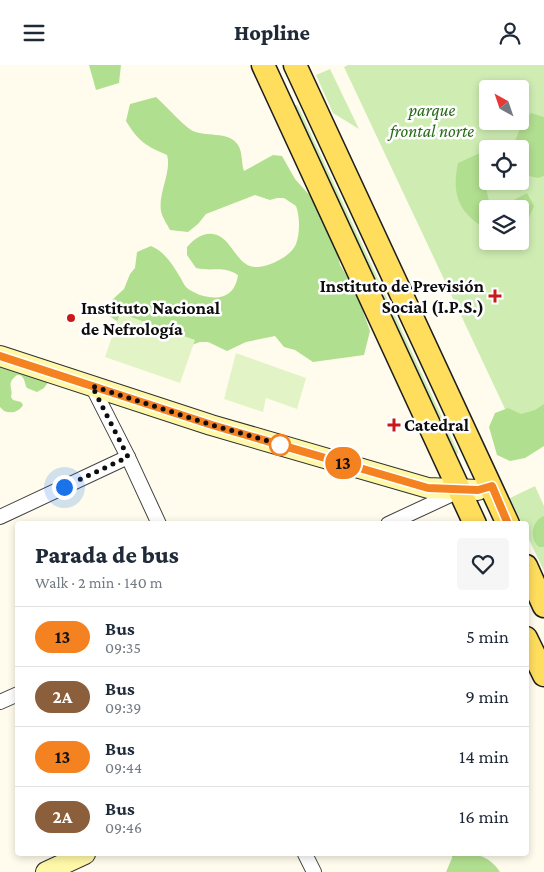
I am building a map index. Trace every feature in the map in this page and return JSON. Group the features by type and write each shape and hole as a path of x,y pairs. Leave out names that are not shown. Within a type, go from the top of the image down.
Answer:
{"main road":[{"path":"263,65 476,489 505,521"},
{"path":"295,65 476,489 475,521"},
{"path":"529,573 544,607"},
{"path":"529,647 544,675"}],"street":[{"path":"0,356 212,425 428,488 476,489"},
{"path":"92,386 158,521"},
{"path":"0,517 128,457"},
{"path":"396,521 476,489"},
{"path":"0,702 15,695"},
{"path":"46,872 82,856"},
{"path":"307,856 314,872"}],"green space":[{"path":"89,65 121,65 119,83 96,90"},
{"name":"parque frontal norte","path":"348,65 544,65 544,434 522,445 344,67"},
{"path":"330,69 359,129 333,113 316,75"},
{"path":"156,97 191,130 203,134 229,137 234,140 240,148 244,171 273,155 282,156 295,179 320,207 337,250 340,265 355,289 370,331 364,355 313,362 295,350 284,347 275,336 246,342 227,351 208,342 200,342 186,347 159,341 148,321 124,326 108,315 112,300 124,289 130,274 135,268 137,252 151,246 168,259 184,285 191,291 207,297 220,297 230,293 238,275 222,269 196,268 187,255 187,247 195,239 206,234 219,236 224,239 240,259 250,266 256,267 269,265 283,258 293,249 297,240 299,220 296,206 284,198 270,200 255,195 206,214 188,232 170,230 161,211 161,197 168,168 167,155 143,142 126,121 130,104"},
{"path":"296,105 458,452 457,455 454,455 294,107"},
{"path":"531,113 544,117 544,176 538,178 529,176 529,140 515,140 519,130 529,130 529,115"},
{"path":"479,154 479,190 486,190 489,200 479,200 479,224 467,214 458,199 456,173 458,163"},
{"path":"527,193 534,206 529,218 529,200 514,200"},
{"path":"120,313 195,340 180,383 105,357"},
{"path":"236,353 306,378 297,409 266,398 263,412 224,399"},
{"path":"0,364 49,381 44,388 37,392 27,388 23,377 17,375 11,381 11,397 23,405 15,412 4,411 0,407"},
{"path":"544,404 544,446 525,458 510,461 497,455 489,427 495,413 508,408 521,414 535,410"},
{"path":"535,486 544,506 544,571 529,539 529,521 521,521 510,498"},
{"path":"544,516 544,547 539,547 534,540 533,532 537,521"},
{"path":"452,856 481,856 490,861 500,872 446,872"}],"bus line":[{"name":"13","path":"0,356 212,425 428,488 460,491 478,490 492,486 507,521"}],"place":[{"name":"Instituto de Previsión Social (I.P.S.)","path":"495,296"},
{"name":"Instituto Nacional de Nefrología","path":"71,318"},
{"name":"Catedral","path":"394,425"}],"route":[{"path":"64,487 128,457 92,386 212,425 286,446 280,445"}]}
